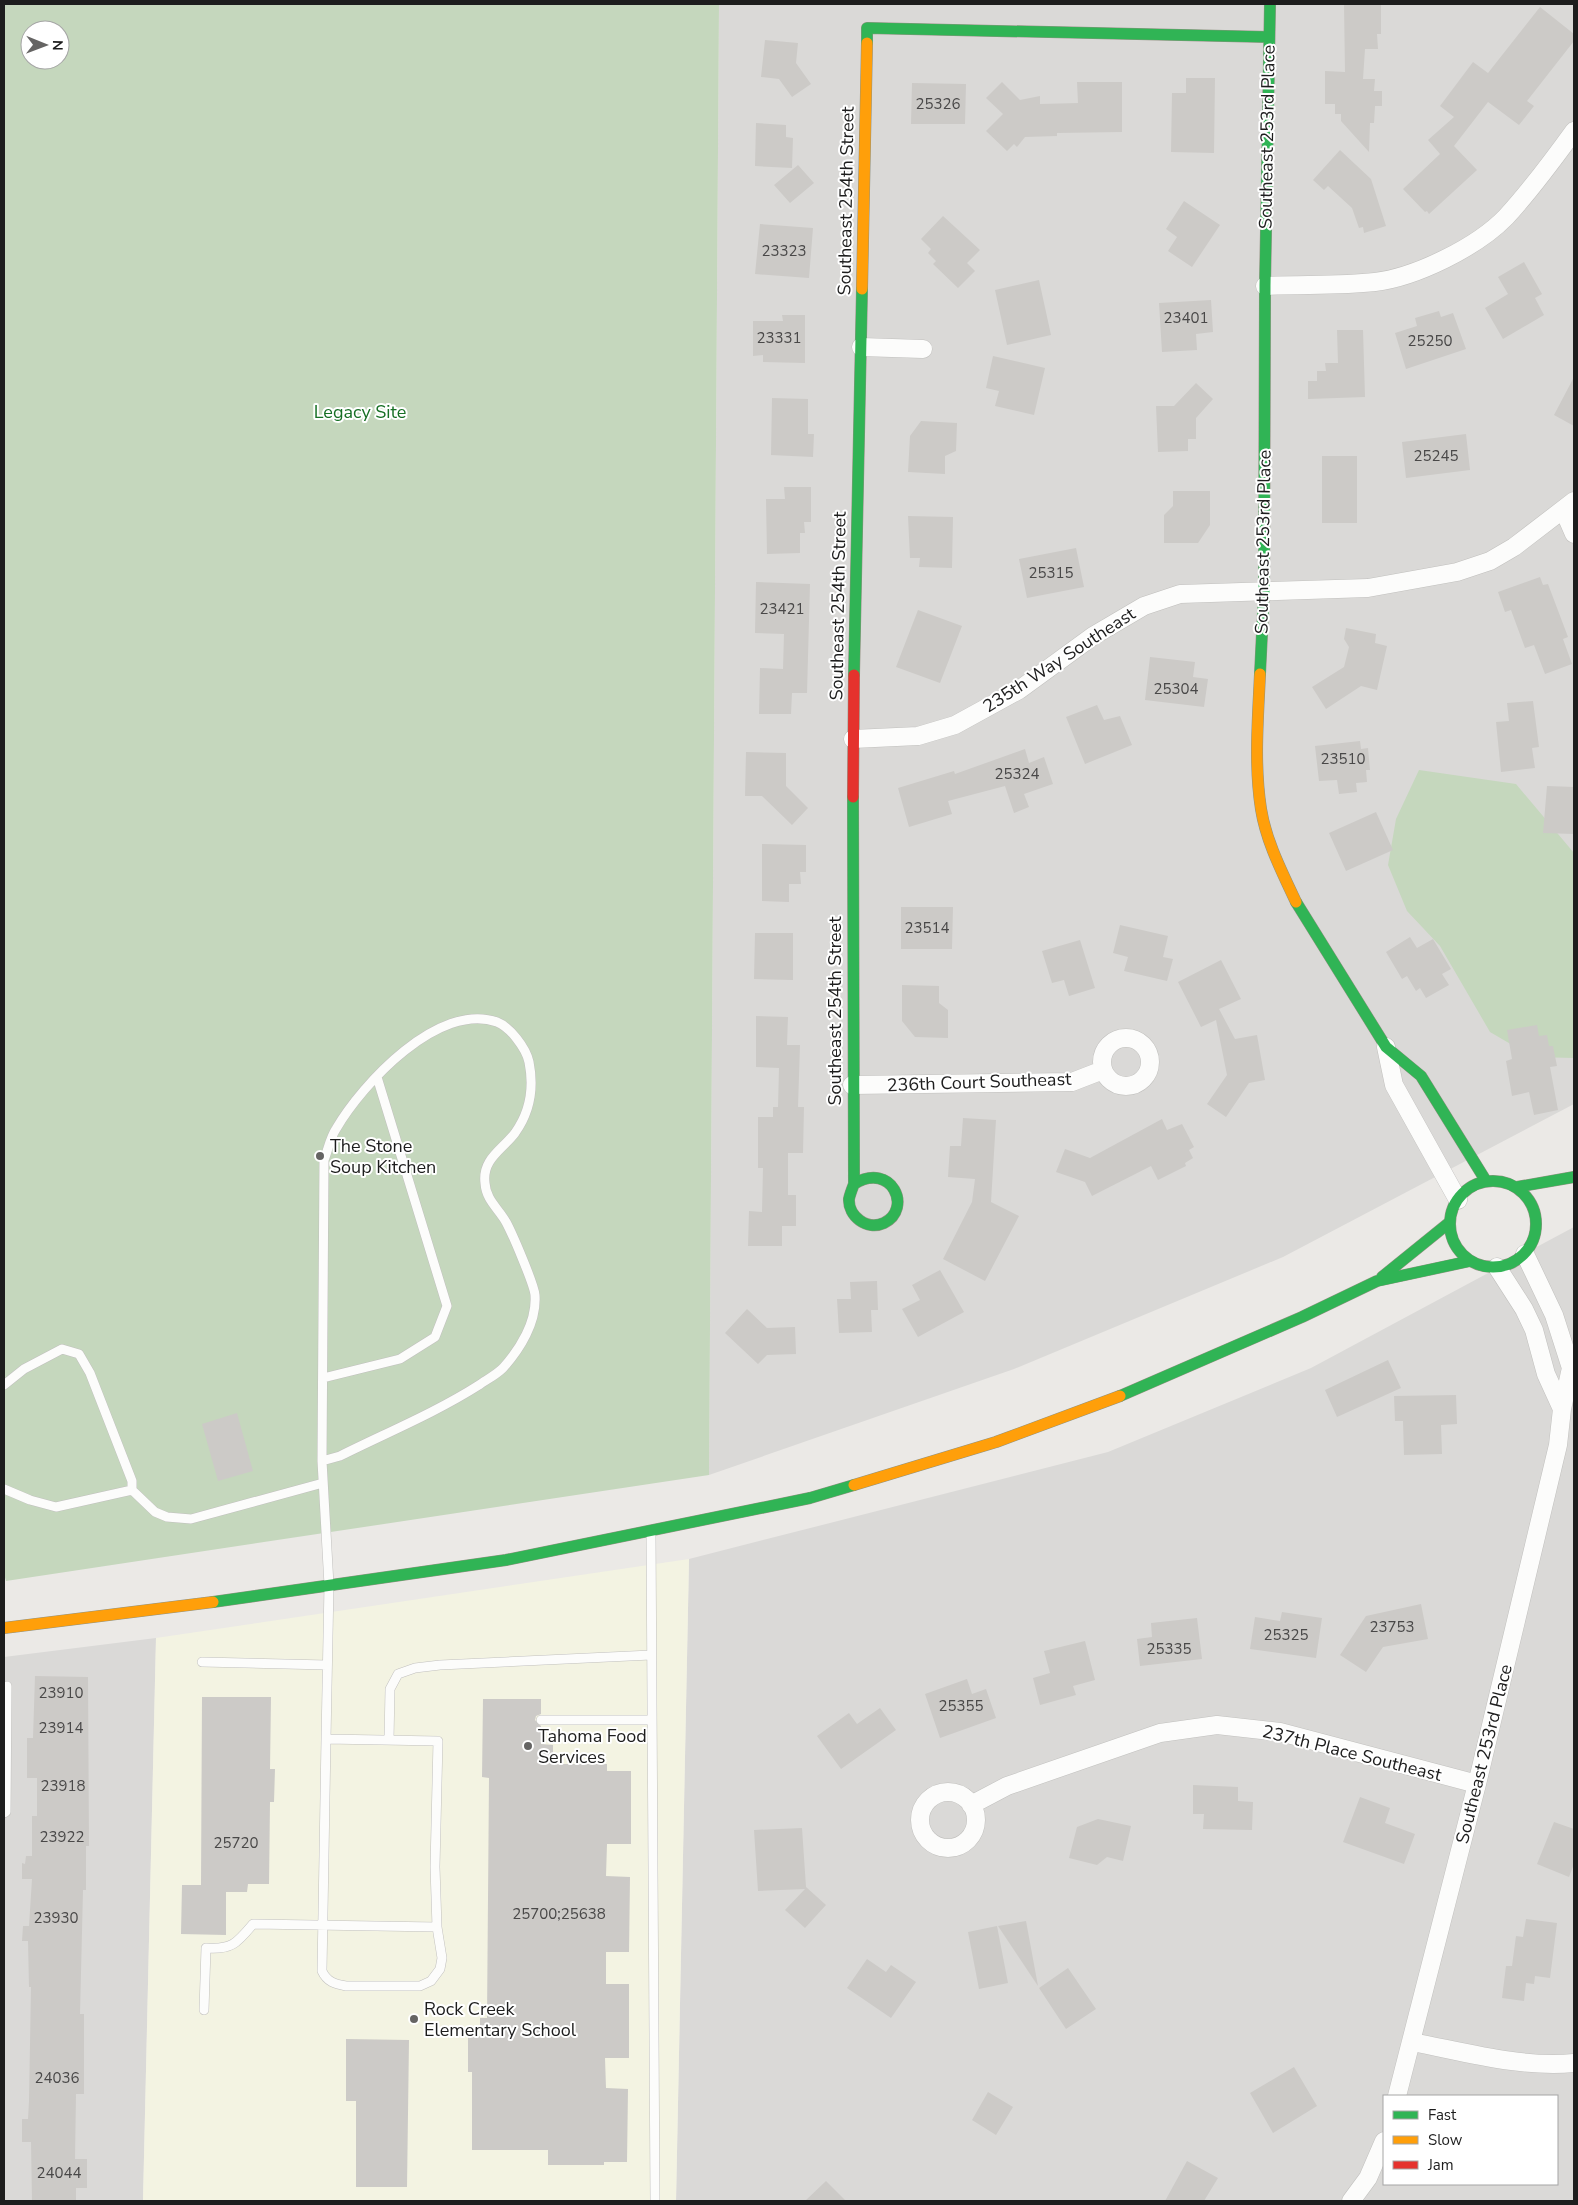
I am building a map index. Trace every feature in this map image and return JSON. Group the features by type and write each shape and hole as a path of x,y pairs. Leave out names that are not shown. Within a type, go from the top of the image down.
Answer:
{"street":[{"name":"Southeast 253rd Place","path":"1270,4 1265,286 1264,592 1256,751 1260,810 1276,859 1302,914 1386,1047 1421,1076 1486,1182"},
{"name":"Southeast 254th Street","path":"854,1184 871,1176 881,1177 889,1182 895,1190 897,1199 892,1217 884,1223 875,1225 865,1224 851,1212 848,1202 854,1184 852,1085 853,739 867,28 1269,37"},
{"path":"1265,286 1375,282 1419,272 1449,256 1504,218 1544,172 1574,131"},
{"path":"861,347 923,349"},
{"path":"1569,506 1574,534"},
{"name":"235th Way Southeast","path":"853,739 918,736 955,725 1019,690 1093,636 1144,606 1180,594 1368,588 1457,572 1490,561 1514,547 1569,506"},
{"name":"Southeast 253rd Place","path":"1386,1047 1394,1085 1458,1200"},
{"name":"236th Court Southeast","path":"852,1085 1072,1082 1103,1070"},
{"path":"4,1628 128,1614 506,1560 651,1532 810,1498 996,1442 1120,1396 1302,1317 1377,1281 1450,1222 1458,1200 1474,1185 1496,1180 1517,1187 1574,1177"},
{"path":"1450,1222 1455,1244 1470,1261 1480,1266 1497,1267 1513,1263 1525,1254 1535,1238 1540,1212 1517,1187"},
{"name":"Southeast 253rd Place","path":"1397,2095 1477,1784 1558,1445 1562,1409 1571,1368 1554,1315 1525,1254"},
{"path":"1377,1281 1470,1261"},
{"path":"1497,1267 1524,1310 1534,1330 1546,1374 1562,1409"},
{"name":"237th Place Southeast","path":"971,1805 1007,1786 1160,1733 1217,1724 1280,1732 1477,1784"},
{"path":"1412,2042 1511,2061 1558,2064 1574,2063"},
{"path":"1350,2201 1368,2178 1383,2143"}],"lane":[{"path":"322,1461 340,1456 456,1399 502,1370 525,1338 532,1316 535,1294 506,1222 489,1200 484,1182 488,1160 514,1133 527,1113 532,1081 528,1059 507,1026 488,1019 468,1020 440,1028 418,1039 366,1087 335,1130 324,1160 322,1461 329,1585 328,1665 326,1739 322,1971 326,1979 335,1984 346,1986 420,1986 431,1980 440,1969 442,1958 437,1927 435,1867 438,1741 326,1739"},
{"path":"323,1378 400,1359 435,1337 447,1306 377,1077"},
{"path":"4,1385 24,1369 62,1350 79,1354 90,1373 132,1481 132,1490 155,1512 167,1517 191,1519 323,1483"},
{"path":"4,1489 30,1500 56,1507 132,1490"},
{"path":"651,1532 655,2201"},
{"path":"388,1740 390,1689 398,1674 415,1668 440,1665 651,1655"},
{"path":"202,1662 328,1665"},
{"path":"4,1813 6,1812 7,1686"},
{"path":"541,1720 652,1720"},
{"path":"204,2010 206,1948 223,1950 232,1945 253,1924 437,1927"}],"shaded area":[{"path":"719,4 1574,4 1574,1104 1283,1257 1014,1369 709,1475"},
{"path":"1574,1227 1574,2201 676,2201 689,1559 1108,1452 1311,1368"},
{"name":"Rock Creek Elementary School","path":"689,1559 676,2201 143,2201 156,1638"},
{"path":"156,1638 143,2201 4,2201 4,1657"}],"green space":[{"name":"Legacy Site","path":"4,4 719,4 709,1475 6,1581 4,1574"},
{"path":"1419,770 1516,784 1574,853 1574,1058 1533,1057 1490,1032 1440,946 1407,911 1388,865 1396,819"}],"building":[{"path":"1344,4 1381,4 1381,34 1377,34 1378,49 1365,49 1363,79 1375,79 1374,91 1382,91 1382,106 1375,106 1374,123 1370,123 1369,152 1341,121 1341,114 1335,114 1335,104 1325,104 1325,71 1345,72"},
{"path":"1540,7 1574,34 1574,41 1527,101 1534,106 1519,125 1488,102 1454,146 1477,170 1429,214 1427,211 1425,212 1403,189 1440,154 1428,140 1454,117 1440,106 1473,62 1488,73"},
{"path":"765,40 798,43 796,63 811,84 792,97 779,79 761,77"},
{"path":"1186,78 1215,78 1214,153 1171,152 1172,93 1186,93"},
{"path":"1002,82 1020,100 1040,96 1040,104 1078,103 1077,82 1122,82 1122,132 1057,133 1057,136 1025,137 1017,147 1014,144 1007,151 986,131 1003,114 986,98"},
{"path":"912,83 966,84 965,124 911,124"},
{"path":"756,123 786,125 786,137 793,138 792,168 755,166"},
{"path":"1340,150 1371,179 1386,226 1364,233 1363,227 1359,228 1352,208 1328,186 1324,190 1313,180"},
{"path":"798,165 814,183 790,203 774,185"},
{"path":"1184,201 1220,225 1192,267 1168,251 1177,237 1166,229"},
{"path":"943,216 980,250 967,263 975,271 958,288 933,264 936,261 928,253 931,249 921,239"},
{"path":"760,224 813,228 809,278 755,274"},
{"path":"1524,262 1542,294 1535,298 1544,315 1503,339 1485,308 1508,294 1498,277"},
{"path":"1039,280 1051,335 1007,345 995,290"},
{"path":"1211,300 1213,332 1196,334 1197,350 1162,352 1159,303"},
{"path":"1439,311 1441,317 1453,313 1466,349 1406,369 1395,333 1417,326 1415,318"},
{"path":"782,315 805,315 805,363 763,362 763,355 753,356 753,321 783,321"},
{"path":"1337,330 1363,330 1365,397 1308,399 1308,381 1317,381 1317,371 1326,371 1325,363 1338,363"},
{"path":"993,356 1045,368 1034,415 995,406 999,391 986,388"},
{"path":"1574,377 1574,426 1554,415"},
{"path":"1196,383 1213,399 1196,418 1196,439 1188,439 1188,451 1158,452 1156,406 1174,406"},
{"path":"772,398 808,399 808,434 814,434 813,457 771,455"},
{"path":"921,421 957,423 956,451 945,456 945,474 908,472 910,436"},
{"path":"1466,434 1470,470 1406,478 1402,442"},
{"path":"1322,456 1357,456 1357,523 1322,523"},
{"path":"784,487 811,487 811,522 804,522 805,533 800,533 800,553 767,554 766,499 785,499"},
{"path":"1173,491 1210,491 1210,525 1198,543 1164,543 1164,515 1173,506"},
{"path":"908,516 953,517 952,568 919,567 920,558 910,558"},
{"path":"1076,548 1084,587 1027,598 1019,559"},
{"path":"1540,577 1543,585 1548,584 1568,637 1563,639 1572,664 1545,674 1534,645 1525,648 1511,610 1505,612 1498,592"},
{"path":"756,582 810,584 807,693 792,693 791,714 759,714 760,668 783,669 784,634 755,633"},
{"path":"918,610 962,626 940,683 896,667"},
{"path":"1346,628 1376,634 1375,643 1387,646 1377,690 1361,686 1326,709 1312,687 1344,667 1349,647 1344,639"},
{"path":"1150,657 1195,662 1193,677 1208,679 1204,707 1145,700"},
{"path":"1533,701 1539,747 1532,748 1535,768 1501,772 1496,722 1509,721 1507,703"},
{"path":"1097,705 1104,720 1120,716 1132,745 1085,764 1066,717"},
{"path":"1360,741 1361,749 1368,748 1370,770 1366,770 1367,782 1356,783 1357,792 1339,794 1337,780 1319,781 1315,746"},
{"path":"1025,749 1029,763 1044,757 1053,784 1024,794 1029,807 1014,813 1005,786 948,801 952,814 909,827 898,788 954,771 955,774"},
{"path":"746,752 786,753 786,786 808,808 792,825 762,796 745,796"},
{"path":"1547,786 1574,787 1574,834 1543,833"},
{"path":"1376,812 1393,850 1346,871 1329,833"},
{"path":"762,844 806,845 806,872 800,872 801,884 789,884 789,902 762,901"},
{"path":"901,907 953,907 952,949 901,949"},
{"path":"1120,925 1168,936 1163,957 1173,959 1167,981 1124,971 1128,957 1113,953"},
{"path":"755,933 793,933 793,980 754,979"},
{"path":"1410,937 1417,948 1433,939 1451,969 1442,974 1449,985 1426,998 1420,988 1416,991 1407,976 1402,979 1386,952"},
{"path":"1080,940 1095,988 1069,996 1064,980 1052,983 1042,951"},
{"path":"1221,960 1241,999 1219,1009 1235,1039 1257,1035 1265,1080 1249,1083 1226,1117 1207,1104 1227,1075 1216,1020 1201,1027 1178,982"},
{"path":"902,985 939,986 939,1003 948,1010 948,1038 915,1037 902,1021"},
{"path":"756,1016 788,1017 787,1045 800,1045 798,1107 804,1107 803,1153 788,1153 788,1195 796,1195 796,1226 782,1226 782,1246 748,1246 749,1211 762,1212 763,1168 758,1168 758,1117 773,1117 773,1107 778,1107 779,1068 756,1067"},
{"path":"1537,1025 1539,1036 1547,1035 1549,1046 1553,1046 1557,1066 1550,1067 1558,1110 1534,1115 1529,1092 1512,1096 1506,1061 1512,1059 1507,1030"},
{"path":"963,1118 996,1120 991,1202 1019,1216 985,1281 943,1259 972,1202 975,1179 948,1177 950,1146 961,1146"},
{"path":"1162,1119 1167,1130 1182,1124 1194,1147 1189,1150 1193,1158 1185,1163 1186,1166 1158,1180 1151,1166 1092,1196 1085,1182 1056,1172 1065,1149 1090,1158"},
{"path":"940,1270 964,1312 918,1337 902,1309 920,1300 912,1285"},
{"path":"877,1281 878,1310 871,1310 872,1332 839,1333 837,1299 851,1299 850,1282"},
{"path":"747,1309 767,1328 795,1327 796,1354 767,1355 758,1364 725,1333"},
{"path":"1388,1360 1401,1388 1337,1417 1325,1390"},
{"path":"1456,1395 1457,1424 1441,1425 1442,1454 1404,1455 1403,1421 1395,1421 1394,1396"},
{"path":"237,1413 253,1471 218,1481 202,1424"},
{"path":"1421,1604 1428,1639 1383,1647 1366,1672 1340,1655 1366,1616"},
{"path":"1282,1612 1322,1618 1316,1658 1250,1649 1255,1617 1280,1621"},
{"path":"1197,1618 1202,1659 1140,1666 1137,1639 1152,1637 1151,1623"},
{"path":"1085,1641 1095,1680 1073,1686 1076,1695 1040,1705 1033,1678 1050,1673 1044,1651"},
{"path":"35,1676 88,1677 89,1846 86,1846 86,1890 83,1890 80,2014 84,2014 84,2094 76,2094 75,2159 87,2159 87,2188 76,2188 76,2201 32,2201 31,2142 22,2142 22,2119 28,2119 31,1987 29,1987 28,1941 22,1941 23,1926 29,1926 32,1879 22,1879 22,1863 25,1864 26,1856 32,1856 32,1816 37,1816 37,1778 27,1778 27,1738 33,1738"},
{"path":"967,1679 972,1694 986,1689 996,1718 940,1738 925,1694"},
{"path":"202,1697 271,1697 270,1769 275,1769 274,1802 270,1802 269,1884 248,1884 247,1892 226,1892 226,1935 181,1934 182,1885 201,1885"},
{"path":"483,1699 541,1699 541,1714 536,1716 535,1720 541,1726 541,1744 553,1745 553,1764 607,1764 607,1771 631,1771 631,1844 607,1844 606,1876 630,1877 629,1952 606,1952 606,1984 629,1984 629,2058 605,2058 606,2088 628,2089 627,2162 604,2162 604,2165 548,2165 548,2150 472,2150 472,2072 468,2072 468,2036 480,2036 480,2018 487,2018 489,1778 482,1777"},
{"path":"880,1708 896,1730 841,1769 817,1736 849,1713 857,1724"},
{"path":"1193,1785 1238,1787 1238,1801 1253,1802 1252,1830 1203,1829 1204,1814 1193,1814"},
{"path":"1360,1797 1390,1808 1385,1823 1415,1834 1404,1864 1343,1842"},
{"path":"1098,1819 1131,1826 1123,1861 1107,1857 1097,1865 1069,1858 1077,1827"},
{"path":"1554,1822 1574,1829 1574,1864 1569,1877 1537,1864"},
{"path":"802,1828 806,1887 826,1905 805,1928 785,1910 805,1889 758,1891 754,1830"},
{"path":"1526,1919 1557,1923 1550,1978 1535,1976 1534,1984 1526,1983 1524,2001 1502,1998 1506,1966 1512,1966 1516,1936 1523,1937"},
{"path":"1026,1921 1038,1986 998,1926"},
{"path":"997,1926 1008,1983 979,1989 968,1932"},
{"path":"867,1959 886,1972 891,1965 916,1982 891,2018 847,1988"},
{"path":"1068,1968 1096,2009 1066,2029 1039,1988"},
{"path":"346,2039 409,2040 407,2187 356,2187 356,2101 346,2101"},
{"path":"1294,2067 1317,2106 1273,2133 1250,2093"},
{"path":"988,2092 1013,2107 996,2135 972,2120"},
{"path":"1187,2161 1218,2178 1204,2201 1165,2201"},
{"path":"826,2181 846,2201 805,2201"}],"traffic: fast":[{"path":"1260,674 1264,592 1265,286 1270,4"},
{"path":"867,43 867,28 1269,37"},
{"path":"854,675 862,289"},
{"path":"853,797 854,1184 849,1199 855,1216 865,1223 878,1225 893,1216 897,1208 897,1198 894,1190 888,1183 879,1178 867,1178 854,1184"},
{"path":"1296,902 1386,1047 1421,1076 1486,1181"},
{"path":"1517,1187 1574,1177"},
{"path":"1493,1181 1510,1184 1524,1193 1533,1207 1536,1224 1533,1241 1524,1255 1510,1264 1493,1267 1476,1264 1462,1255 1453,1241 1450,1224 1453,1207 1462,1193 1476,1184 1493,1181"},
{"path":"1382,1277 1450,1222"},
{"path":"1120,1396 1302,1317 1377,1281 1470,1261"},
{"path":"213,1602 506,1560 810,1498 854,1485"}],"traffic: slow":[{"path":"862,289 867,43"},
{"path":"1260,674 1257,758 1261,809 1271,845 1296,902"},
{"path":"854,1485 996,1442 1120,1396"},
{"path":"4,1628 213,1602"}],"traffic: jam":[{"path":"853,797 854,675"}],"place":[{"name":"The Stone Soup Kitchen","path":"320,1156"},
{"name":"Tahoma Food Services","path":"528,1746"},
{"name":"Rock Creek Elementary School","path":"414,2019"}]}
